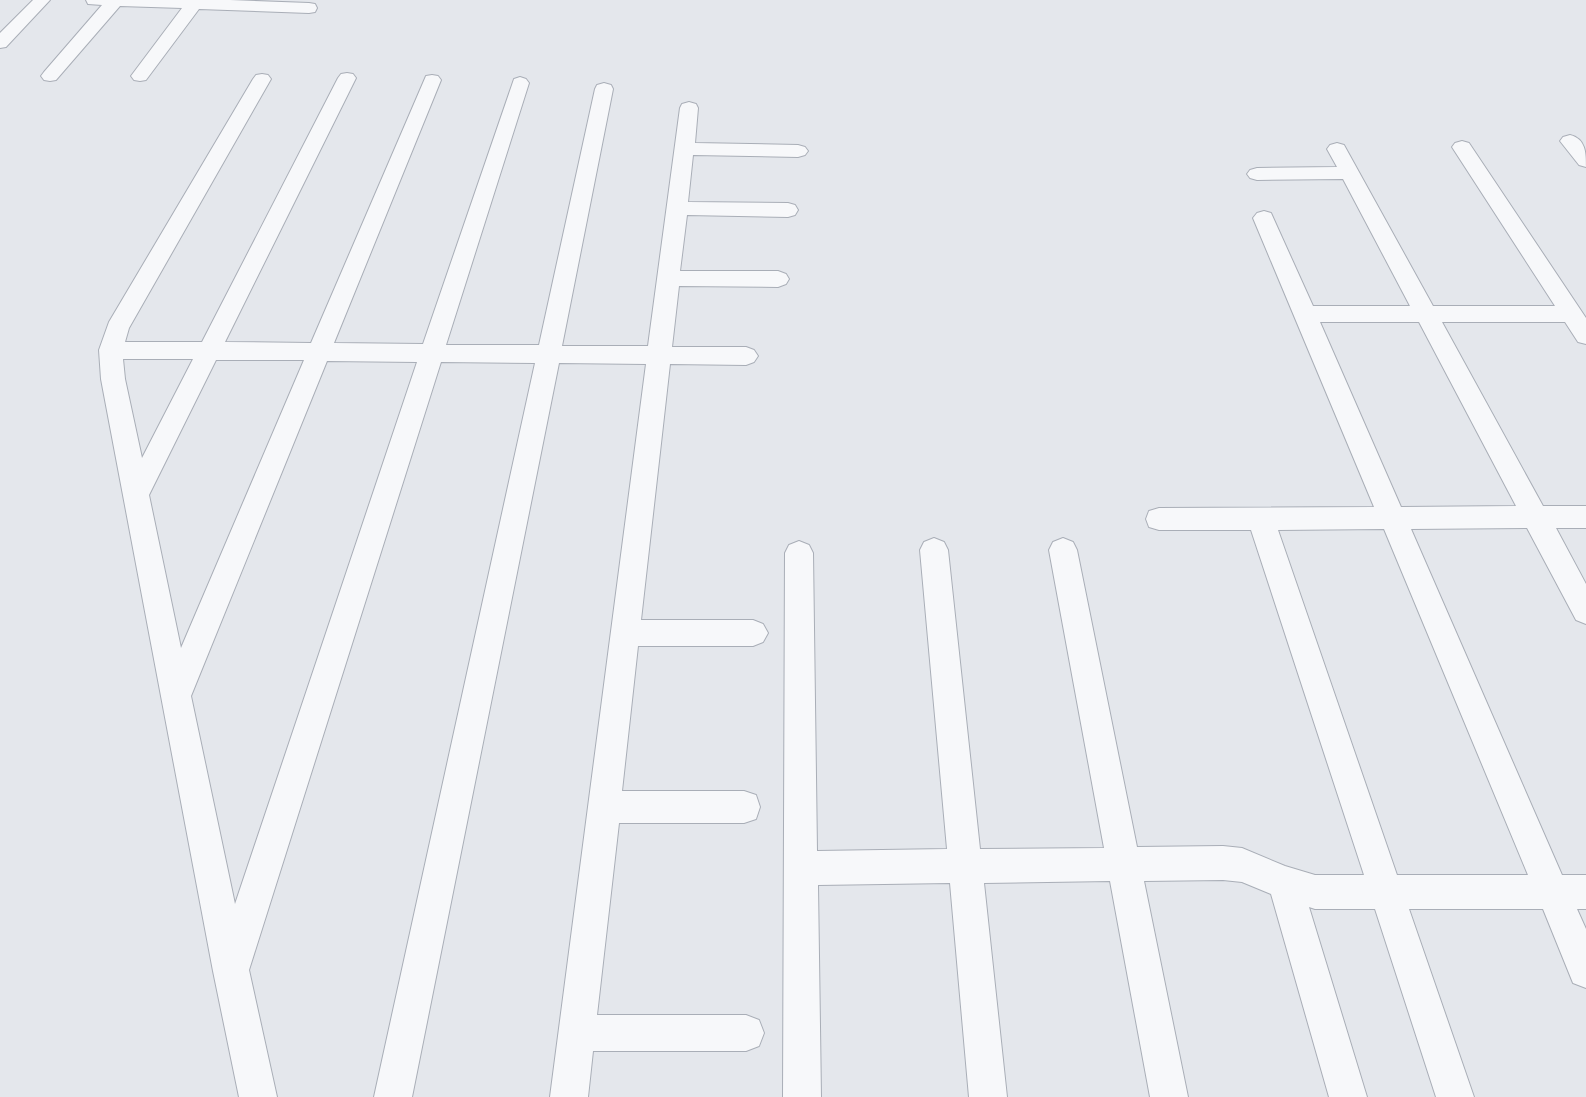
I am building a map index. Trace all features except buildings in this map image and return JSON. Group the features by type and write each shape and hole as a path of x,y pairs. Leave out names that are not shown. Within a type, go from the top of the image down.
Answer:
{"street":[{"path":"0,42 42,0"},
{"path":"94,0 309,8"},
{"path":"50,76 115,1"},
{"path":"140,76 194,4"},
{"path":"136,496 347,78"},
{"path":"258,1097 230,971 136,496 113,379 111,350 117,328 262,79"},
{"path":"176,696 432,80"},
{"path":"230,971 520,83"},
{"path":"393,1097 604,89"},
{"path":"569,1097 689,108"},
{"path":"1570,141 1586,161"},
{"path":"1462,147 1580,324"},
{"path":"684,149 798,152"},
{"path":"1337,149 1586,611"},
{"path":"1257,174 1350,173"},
{"path":"677,208 788,210"},
{"path":"1264,218 1586,970"},
{"path":"668,278 778,279"},
{"path":"1305,314 1426,314 1580,324"},
{"path":"111,350 746,356"},
{"path":"1159,519 1586,517"},
{"path":"1261,519 1455,1097"},
{"path":"934,550 988,1097"},
{"path":"1063,550 1170,1097"},
{"path":"799,553 802,1097"},
{"path":"626,633 753,633"},
{"path":"604,807 744,807"},
{"path":"800,868 1223,863 1242,865 1285,883 1316,892 1586,892"},
{"path":"1285,883 1348,1097"},
{"path":"577,1033 746,1033"}]}
